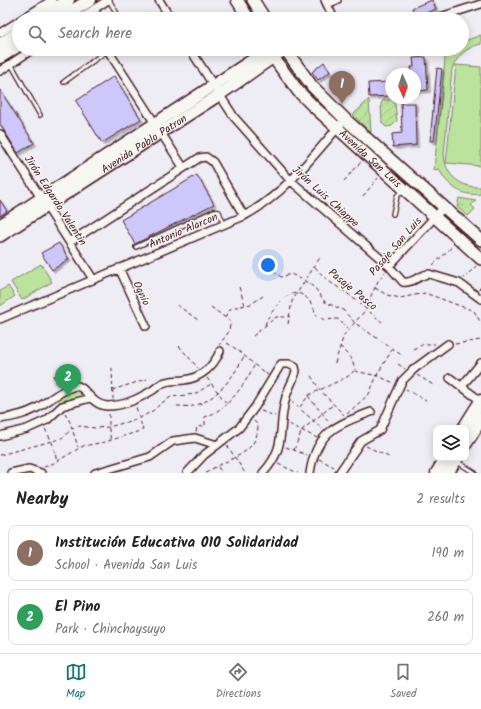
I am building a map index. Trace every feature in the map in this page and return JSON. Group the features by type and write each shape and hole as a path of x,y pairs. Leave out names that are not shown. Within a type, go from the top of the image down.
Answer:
{"main road":[{"path":"237,0 245,12"},
{"path":"253,0 261,12"},
{"path":"47,12 59,1"},
{"path":"0,45 12,37"},
{"path":"5,60 12,52"},
{"name":"Avenida Pablo Patron","path":"0,225 44,201 216,90 246,70 261,56"},
{"name":"Avenida San Luis","path":"268,56 302,95 336,129 435,216 480,261"},
{"name":"Avenida San Luis","path":"290,56 312,86 345,119 481,240"},
{"path":"302,95 312,86"},
{"name":"Avenida Pablo Patron","path":"0,236 44,201"},
{"path":"466,425 481,401"},
{"path":"469,438 481,419"},
{"path":"446,473 452,461"}],"street":[{"path":"86,11 108,0"},
{"path":"159,0 167,12"},
{"path":"331,12 326,2 337,0"},
{"path":"36,12 59,1"},
{"path":"456,12 481,4"},
{"path":"0,33 12,25"},
{"path":"0,70 5,60 15,56"},
{"path":"111,56 183,167"},
{"name":"Jirón Luis Chiappe","path":"194,56 234,116 290,180 389,266 403,282 409,282 425,274 429,274 459,283 481,300"},
{"name":"Antonio Alarcon","path":"0,319 244,216 270,200 345,119"},
{"name":"Jirón Edgardo Valentin","path":"0,134 93,279"},
{"path":"70,242 199,158 206,157 213,162 244,216"},
{"name":"Pasaje San Luis","path":"389,266 444,206"},
{"name":"Ognio","path":"119,268 146,326"},
{"path":"339,473 361,440 380,430 401,386 414,369 448,344"},
{"path":"0,419 15,417 34,410 61,392 78,386 82,387 90,398 96,403 104,406 126,404 162,384 186,380 203,373 212,366 220,351"},
{"path":"462,386 481,363"},
{"path":"187,473 217,445 239,428 255,407 281,364 289,364 295,367 294,377 286,397 280,444 273,462 263,473"},
{"path":"450,378 481,401"},
{"path":"0,436 27,429 42,422 54,414 62,406 90,398"},
{"path":"310,473 316,449 320,441 349,420 371,412"},
{"path":"95,473 150,457 173,441 195,438 217,445"},
{"path":"11,473 29,469 40,472"}],"lane":[{"path":"108,0 116,12"},
{"path":"64,82 99,56"},
{"path":"5,60 40,115"},
{"path":"393,214 397,196 404,190"},
{"path":"136,247 214,211 220,212 224,225"},
{"path":"456,461 475,473"}],"path":[{"path":"344,180 366,155"},
{"path":"363,196 385,172"},
{"path":"433,265 457,242"},
{"path":"288,324 290,307 297,293 321,256"},
{"path":"464,278 480,261"},
{"path":"268,266 281,277 291,274 305,281 315,288 325,302 343,310 355,323 403,356"},
{"name":"Pasaje San Luis","path":"335,363 340,346 348,330 366,310 374,288 389,266"},
{"name":"Pasaje Pasco","path":"315,267 327,280 382,322"},
{"path":"239,287 246,305"},
{"path":"374,288 396,298 405,298 425,293 433,295 474,311 481,323"},
{"path":"265,325 270,314 286,295 291,292 297,293 308,300 318,317 328,320 338,319 348,330"},
{"path":"225,317 231,308 256,302 263,296"},
{"path":"177,305 198,320"},
{"path":"211,307 231,322 231,328 219,344 220,351"},
{"path":"253,336 276,317 289,317"},
{"path":"227,343 254,366 273,379"},
{"path":"340,346 352,360 355,371"},
{"path":"311,376 320,390 345,416 353,407 366,399 393,349"},
{"path":"177,406 196,405 217,392 235,373 244,356"},
{"path":"195,438 197,427 205,426 205,417 221,410 234,397 254,366"},
{"path":"355,371 378,376 401,386 426,401"},
{"path":"300,407 308,396 348,377 355,371"},
{"path":"53,375 61,392"},
{"path":"112,390 146,379"},
{"path":"0,455 52,442 64,436 72,428 84,426 95,428 109,427 140,418 154,410 171,397 195,394 211,384"},
{"path":"308,396 336,429"},
{"path":"286,397 300,407 328,434"},
{"path":"40,472 78,448 105,442 143,430 134,400"},
{"path":"294,450 302,430 321,413 334,404"},
{"path":"62,406 72,428 78,448"},
{"path":"255,407 265,414 283,420 320,441"},
{"path":"206,473 246,450 257,439 258,425 249,415"},
{"path":"42,422 52,442 57,462"},
{"path":"224,440 245,473"},
{"path":"361,440 366,446 389,457"},
{"path":"273,462 298,473"},
{"path":"218,466 222,473"}],"green space":[{"path":"481,35 481,44 469,48 469,39"},
{"path":"282,56 285,56 339,119 336,121 304,91 280,59"},
{"path":"445,56 460,56 452,69 444,154 445,162 447,169 455,179 467,185 481,187 481,194 468,194 461,192 446,180 439,169 434,170"},
{"path":"456,65 481,67 481,166 446,163"},
{"path":"369,100 371,133 353,115"},
{"path":"383,100 385,100 385,104 395,104 397,121 392,126 386,127 382,123 381,104"},
{"path":"345,124 436,206 433,208 343,126"},
{"path":"459,198 476,201 471,205 475,209 468,216 457,207"},
{"path":"444,212 481,243 481,251 442,216"},
{"path":"41,264 52,282 22,300 11,282"},
{"path":"8,286 15,296 0,306 0,291"},
{"path":"74,391 80,391 81,396 71,398 61,404 58,399"}],"building":[{"path":"432,0 436,9 428,12 413,12 412,8"},
{"path":"426,57 428,90 421,91 421,68 411,68 414,67 413,58"},
{"path":"324,62 330,72 318,80 312,72"},
{"path":"437,68 442,69 434,141 430,141"},
{"path":"114,76 141,119 102,143 76,101"},
{"path":"385,82 385,96 369,97 368,83"},
{"path":"0,90 34,143 18,153 0,124"},
{"path":"401,104 415,104 416,145 393,147 392,134 402,133"},
{"path":"197,175 214,204 135,244 121,220"},
{"path":"0,200 7,211 0,216"},
{"path":"59,243 69,259 52,270 41,253"}],"place":[{"name":"Institución Educativa 010 Solidaridad","path":"342,104"},
{"name":"El Pino","path":"68,397"}]}
